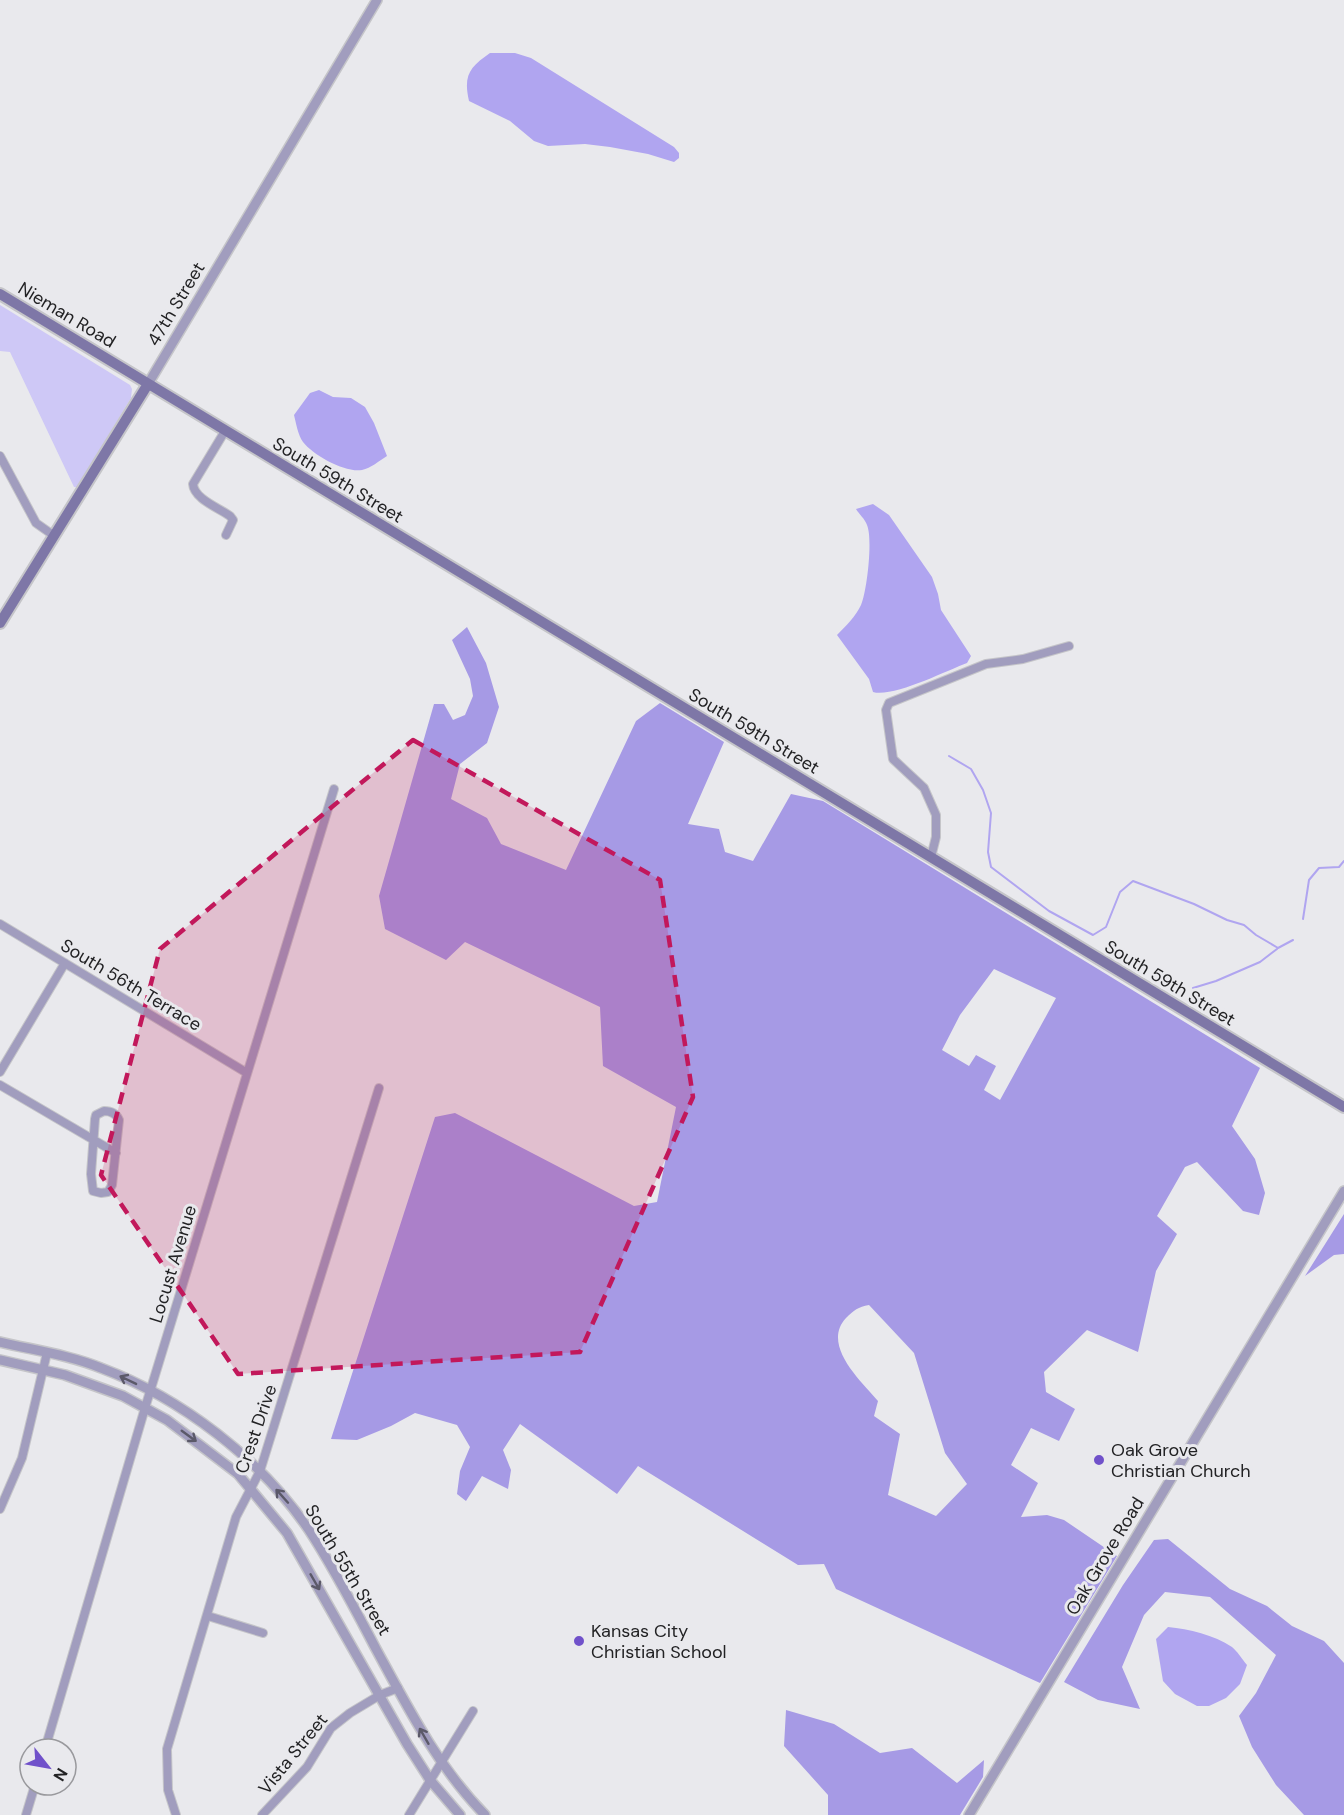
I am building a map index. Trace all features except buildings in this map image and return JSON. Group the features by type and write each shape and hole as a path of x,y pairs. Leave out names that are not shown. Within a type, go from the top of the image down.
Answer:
{"main road":[{"name":"Nieman Road","path":"0,294 148,384"},
{"name":"South 59th Street","path":"148,384 1344,1107"},
{"name":"47th Street","path":"0,623 148,384"}],"street":[{"name":"47th Street","path":"148,384 377,0"},
{"path":"225,431 193,484 193,490 233,520 226,535"},
{"path":"0,456 36,523 53,536"},
{"path":"931,857 937,825 936,815 924,789 893,759 886,710 889,703 986,664 1023,659 1069,646"},
{"name":"Locust Avenue","path":"49,1737 150,1391 334,789"},
{"name":"South 56th Terrace","path":"0,924 247,1073"},
{"path":"0,1072 65,963"},
{"path":"0,1085 116,1153"},
{"name":"Crest Drive","path":"176,1815 168,1790 167,1749 236,1517 260,1472 379,1088"},
{"path":"110,1111 117,1116 116,1153 112,1185 108,1192 93,1191 91,1174 94,1140 96,1115 110,1111"},
{"name":"Oak Grove Road","path":"969,1815 1344,1191"},
{"name":"South 55th Street","path":"0,1342 101,1367 169,1400 221,1436 260,1472 292,1506 310,1532 352,1602 440,1762 485,1815"},
{"path":"0,1509 22,1458 47,1353"},
{"name":"South 55th Street","path":"0,1360 65,1375 102,1387 167,1420 238,1474 287,1533 430,1780 460,1815"},
{"path":"208,1616 263,1633"},
{"name":"Vista Street","path":"261,1815 297,1779 330,1728 380,1695 398,1688"},
{"path":"409,1815 473,1712"},
{"path":"26,1815 31,1797"}],"highlighted area":[{"path":"413,740 660,880 693,1097 580,1352 238,1374 101,1175 160,949"}],"shaded area":[{"path":"490,53 515,53 531,58 674,147 679,153 679,158 674,162 648,154 610,147 585,144 548,146 534,141 510,121 469,101 467,84 470,72"},
{"path":"0,305 130,385 132,389 131,398 77,487 74,487 10,352 0,351"},
{"path":"319,390 333,397 351,398 365,407 387,456 369,468 355,470 338,466 308,447 300,436 294,415 310,393"},
{"path":"873,504 889,515 932,577 941,610 971,656 967,663 906,688 882,693 873,692 869,679 837,635 856,613 863,598 868,565 869,532 866,523 856,509"},
{"path":"467,627 486,663 499,707 487,743 460,764 451,799 487,818 501,844 566,870 636,721 660,703 724,742 688,824 719,829 725,852 753,861 791,794 823,801 1260,1068 1232,1126 1255,1159 1265,1193 1259,1215 1243,1211 1197,1162 1185,1167 1157,1216 1177,1234 1156,1271 1138,1352 1087,1330 1044,1372 1046,1392 1075,1409 1059,1441 1031,1428 1011,1465 1038,1483 1021,1517 1047,1515 1064,1520 1117,1556 1040,1683 836,1589 824,1564 798,1565 638,1466 617,1494 520,1424 503,1450 511,1470 508,1489 482,1476 466,1501 457,1494 460,1471 470,1447 457,1425 415,1413 357,1440 331,1439 435,1117 455,1113 634,1206 657,1202 676,1107 603,1066 600,1007 465,942 446,960 385,929 379,896 434,704 444,704 453,720 465,715 473,696 470,679 452,640","holes":["994,969 1056,998 1000,1100 984,1090 996,1066 976,1055 969,1066 942,1050 960,1015","869,1305 914,1353 945,1453 967,1484 936,1516 888,1495 900,1434 874,1416 878,1401 854,1373 841,1351 838,1340 840,1328 846,1318 854,1311"]},
{"path":"1344,1214 1344,1254 1334,1255 1305,1276"},
{"path":"1168,1539 1230,1589 1267,1606 1292,1626 1324,1641 1344,1663 1344,1815 1304,1815 1276,1785 1252,1747 1239,1716 1256,1693 1276,1655 1210,1597 1165,1592 1144,1615 1122,1667 1140,1709 1098,1700 1064,1682 1123,1585 1154,1540"},
{"path":"1168,1627 1201,1633 1232,1647 1247,1665 1240,1684 1226,1698 1209,1706 1197,1706 1175,1694 1163,1681 1156,1639"},
{"path":"786,1710 834,1724 880,1753 912,1748 957,1783 984,1760 983,1777 960,1815 828,1815 828,1795 784,1746"}],"waterway":[{"path":"949,756 971,769 983,790 991,813 988,852 991,867 1049,911 1093,935 1106,927 1120,892 1133,881 1244,925 1278,948 1293,940"},
{"path":"1303,919 1309,880 1319,868 1339,867 1344,861"},
{"path":"1193,988 1260,962 1277,949"}],"place":[{"name":"Oak Grove Christian Church","path":"1099,1460"},
{"name":"Kansas City Christian School","path":"579,1641"}]}
